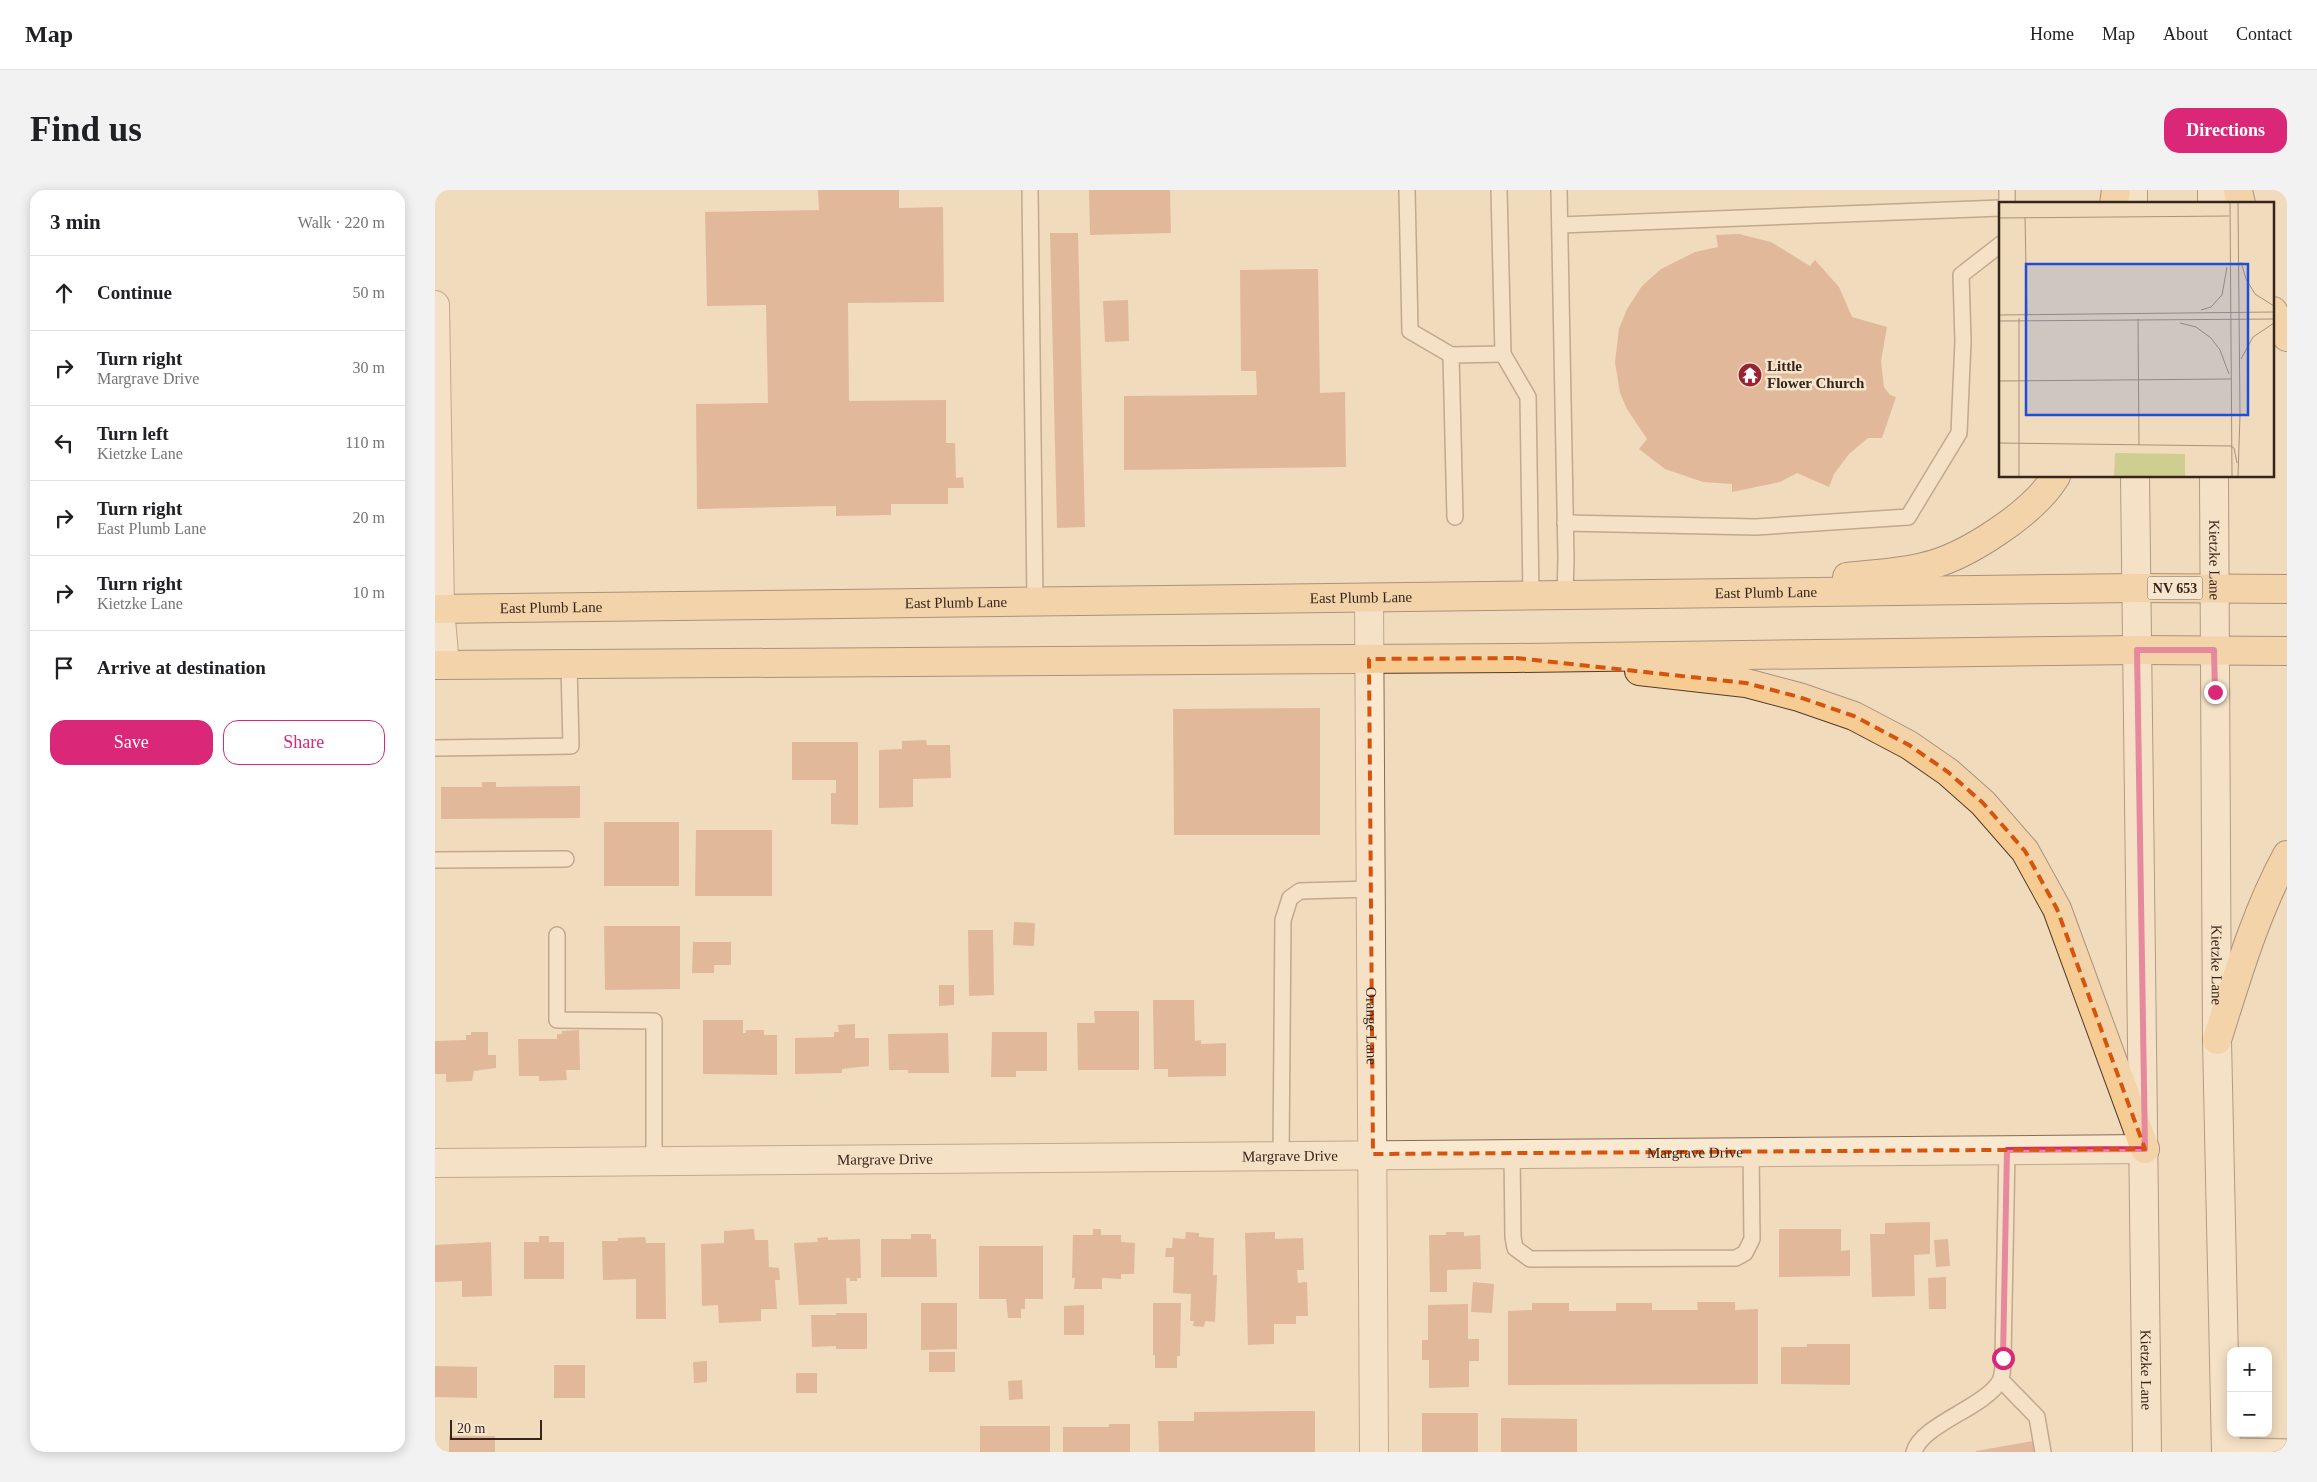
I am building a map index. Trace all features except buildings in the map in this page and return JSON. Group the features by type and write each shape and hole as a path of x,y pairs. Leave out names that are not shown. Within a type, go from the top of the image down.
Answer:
{"main road":[{"path":"2275,315 2287,336"},
{"path":"1683,595 1924,567 1979,545 2021,515 2051,485 2055,478"},
{"name":"East Plumb Lane","path":"438,609 2136,588 2287,589"},
{"path":"440,665 1516,658 2137,650 2287,651"},
{"path":"1516,658 1746,683 1799,696 1854,716 1909,745 1948,772 1983,803 2025,851 2057,908 2145,1149"},
{"path":"2217,1040 2252,929 2270,886 2287,855"}],"street":[{"path":"435,306 440,665"},
{"name":"Kietzke Lane","path":"2135,478 2145,1149 2147,1452"},
{"name":"Kietzke Lane","path":"2214,478 2217,1040 2227,1449"},
{"name":"Orange Lane","path":"1369,598 1374,1452"},
{"name":"Margrave Drive","path":"435,1163 2145,1149"}],"lane":[{"path":"1030,190 1035,602"},
{"path":"1407,190 1410,331 1451,355 1503,354"},
{"path":"1499,190 1503,354 1528,397 1531,596"},
{"path":"1559,190 1565,596"},
{"path":"1560,225 1999,208"},
{"path":"1565,523 1756,527 1908,517 1959,433 1963,341 1961,275 1999,246"},
{"path":"1451,355 1455,517"},
{"path":"435,748 571,746 569,665"},
{"path":"435,860 566,860"},
{"path":"1281,1155 1283,920 1290,898 1300,891 1371,889"},
{"path":"557,935 557,1020 654,1021 654,1161"},
{"path":"1914,1452 1931,1432 1988,1394 2001,1380 2007,1150"},
{"path":"1512,1153 1513,1237 1515,1248 1530,1259 1736,1258 1745,1253 1753,1238 1751,1151"},
{"path":"2001,1380 2037,1417 2043,1452"},
{"path":"2227,1449 2287,1447"}],"highlighted area":[{"path":"1516,658 1746,683 1799,697 1854,716 1909,745 1948,772 1983,803 2025,851 2057,909 2145,1149 1373,1154 1369,659"}],"place":[{"name":"Little Flower Church","path":"1750,375"}],"route":[{"path":"2003,1358 2007,1150 2145,1149 2137,650 2214,650 2215,692"}]}
